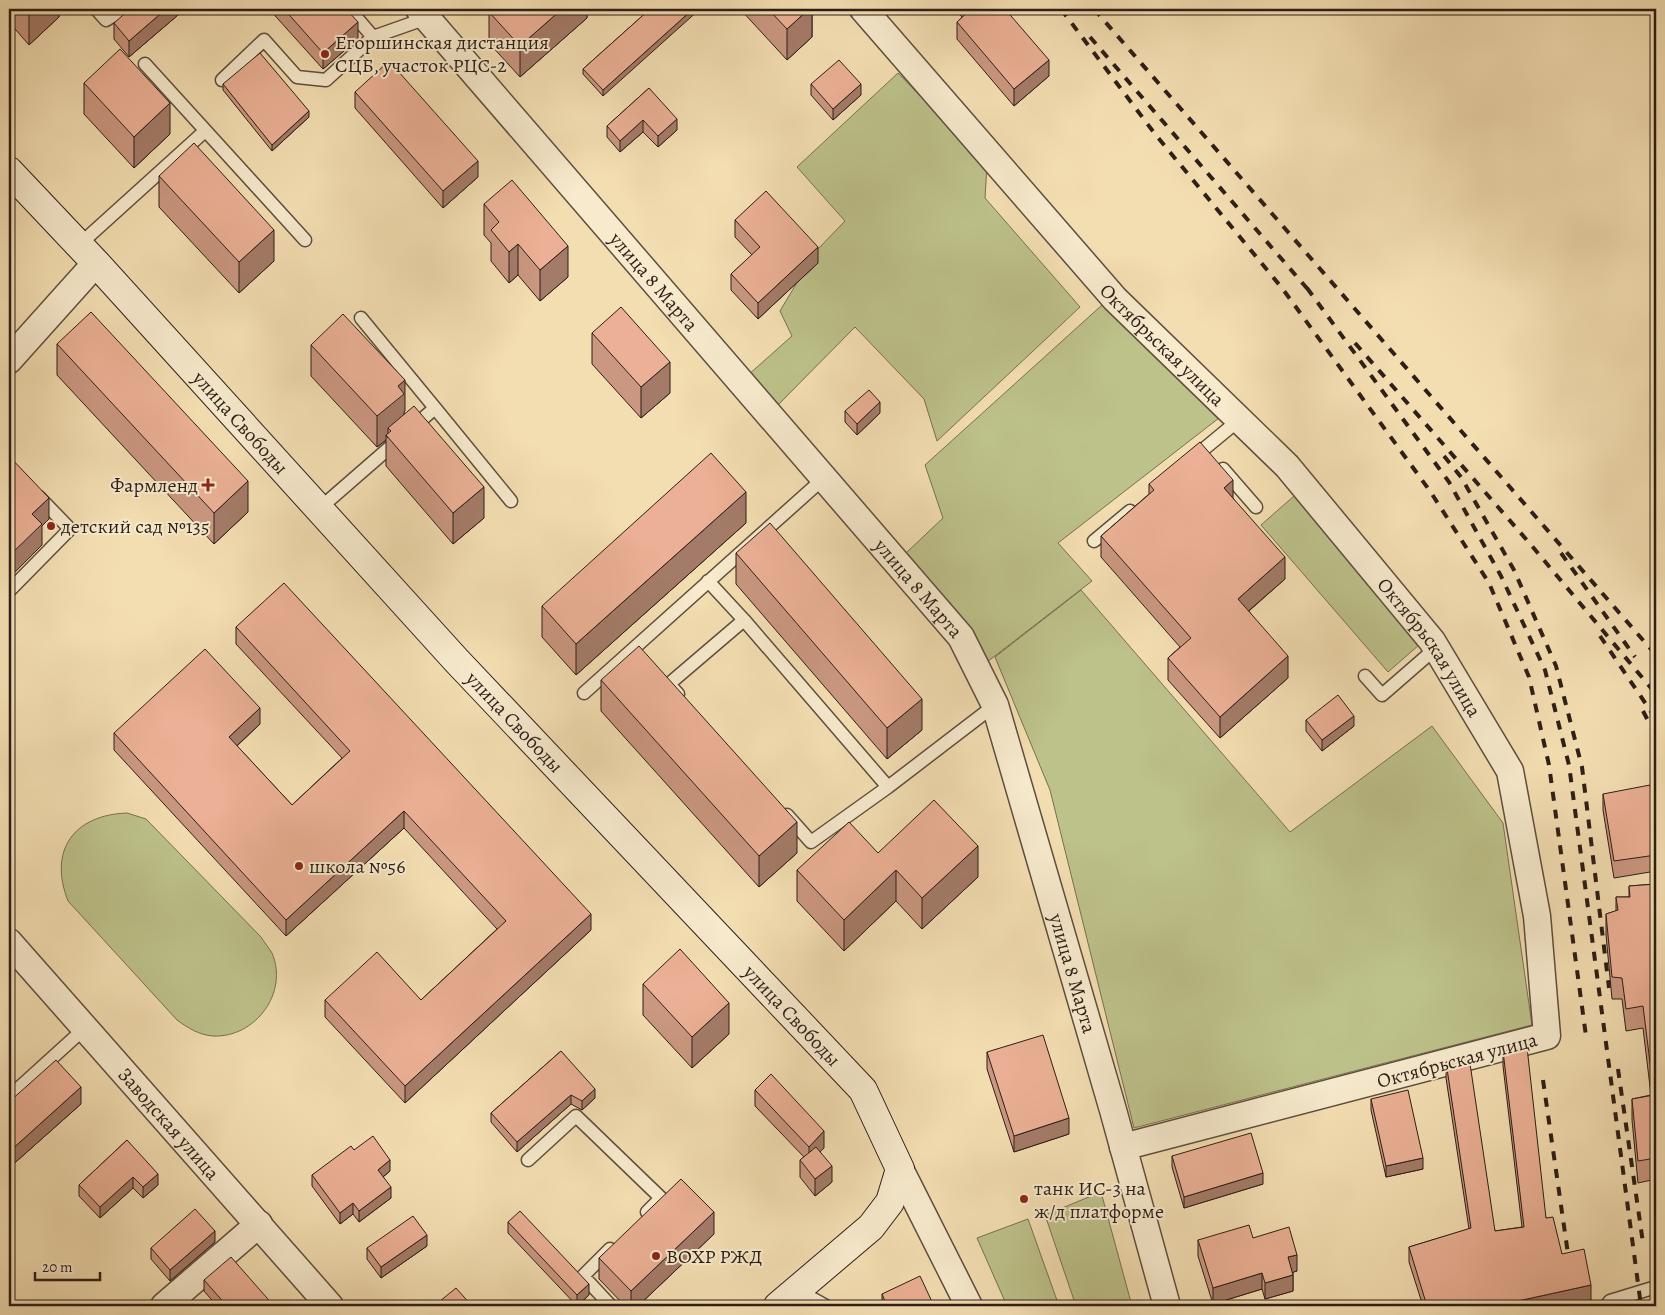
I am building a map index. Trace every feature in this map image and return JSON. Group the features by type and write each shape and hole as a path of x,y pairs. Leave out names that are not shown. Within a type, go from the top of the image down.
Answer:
{"street":[{"name":"Октябрьская улица","path":"863,9 1114,299 1287,466 1436,648 1510,771 1537,916 1547,1036 1123,1147"},
{"name":"улица 8 Марта","path":"423,13 961,637 995,705 1167,1306"},
{"name":"улица Свободы","path":"9,171 88,254 456,660 863,1090 968,1306"},
{"path":"9,360 88,254"},
{"name":"Заводская улица","path":"9,942 330,1306"},
{"path":"787,1298 871,1227 890,1202 900,1169"},
{"path":"164,1306 259,1224"}],"lane":[{"path":"96,9 106,20 124,9"},
{"path":"349,9 373,36"},
{"path":"222,80 264,40 297,77 326,80 373,36 423,13"},
{"path":"145,64 305,240"},
{"path":"88,254 206,131"},
{"path":"361,318 511,501"},
{"path":"320,509 436,408"},
{"path":"1183,467 1211,455 1239,420"},
{"path":"1211,455 1256,507"},
{"path":"584,693 824,478"},
{"path":"9,591 70,529 29,487"},
{"path":"1094,541 1138,504"},
{"path":"708,581 888,787"},
{"path":"688,706 669,684 744,620"},
{"path":"1365,676 1382,695 1436,648"},
{"path":"779,806 811,842 888,787 995,705"},
{"path":"9,1097 85,1028"},
{"path":"528,1160 576,1116 661,1198 639,1219"},
{"path":"611,1306 583,1276 618,1240"},
{"path":"1606,1306 1610,1301 1656,1287"},
{"path":"787,1298 826,1306"}],"green space":[{"path":"898,73 987,165 985,198 1080,307 937,441 924,399 855,327 776,407 747,376 792,336 780,311 816,251 845,221 797,167"},
{"path":"1102,305 1219,418 1058,543 1092,581 987,662 906,553 943,518 925,465"},
{"path":"1294,496 1420,644 1388,672 1261,525"},
{"path":"1081,590 1290,832 1432,726 1503,823 1532,1025 1134,1128 1050,790 995,657"},
{"path":"127,813 146,819 261,937 272,953 276,968 276,983 272,997 265,1010 255,1021 242,1030 228,1035 213,1036 194,1031 185,1026 177,1020 68,901 61,866 64,851 70,839 80,828 93,820 108,815"},
{"path":"1101,1192 1132,1306 1076,1306 1045,1215"},
{"path":"1028,1219 1059,1306 1007,1306 977,1238"}],"building":[{"path":"25,9 34,9 29,14"},
{"path":"130,9 166,9 129,41 114,23"},
{"path":"284,9 346,9 358,22 323,53"},
{"path":"493,9 562,9 520,46 489,12"},
{"path":"650,9 693,9 603,90 583,69"},
{"path":"768,9 809,9 787,29"},
{"path":"969,9 1005,9 1049,60 1014,89 957,22"},
{"path":"120,49 170,103 134,137 84,83"},
{"path":"260,53 309,111 272,145 223,84"},
{"path":"839,60 861,84 833,109 811,84"},
{"path":"389,61 478,161 443,191 355,92"},
{"path":"649,88 677,119 658,136 643,120 620,141 607,126"},
{"path":"194,143 274,230 239,262 159,176"},
{"path":"512,180 568,246 540,270 518,244 509,252 491,230 499,222 484,204"},
{"path":"766,191 818,247 758,303 731,274 760,247 735,220"},
{"path":"621,307 670,362 641,387 592,333"},
{"path":"91,312 248,481 214,513 57,344"},
{"path":"343,314 405,380 398,386 404,394 377,416 311,345"},
{"path":"869,390 880,402 857,424 845,411"},
{"path":"414,406 484,487 453,513 386,435 391,431 388,428"},
{"path":"1200,442 1233,480 1224,488 1285,557 1238,599 1288,656 1220,717 1168,658 1191,638 1101,536 1154,490 1149,484"},
{"path":"711,453 746,492 576,644 542,606"},
{"path":"9,456 49,498 32,514 42,524 9,556"},
{"path":"770,523 922,699 887,728 736,553"},
{"path":"284,583 591,914 405,1086 325,1000 377,952 421,1000 506,921 404,811 286,920 114,733 205,649 260,708 229,737 292,805 350,751 236,627"},
{"path":"639,646 797,822 759,856 601,680"},
{"path":"1338,695 1354,716 1322,740 1306,720"},
{"path":"1650,785 1656,820 1656,855 1614,861 1603,794"},
{"path":"934,800 978,846 922,898 896,870 844,920 797,870 849,822 878,853"},
{"path":"1656,884 1656,1158 1638,1161 1632,1099 1654,1095 1643,1006 1626,1009 1622,978 1612,977 1606,914 1618,910 1616,897 1630,897 1629,886"},
{"path":"680,949 729,1003 692,1037 643,984"},
{"path":"1043,1035 1069,1118 1014,1136 987,1052"},
{"path":"1527,1047 1546,1218 1553,1217 1562,1254 1584,1249 1591,1285 1495,1306 1427,1306 1409,1247 1471,1228 1446,1062 1469,1057 1495,1231 1524,1227 1503,1051"},
{"path":"561,1051 595,1089 582,1101 571,1095 517,1142 491,1113"},
{"path":"56,1060 81,1087 9,1152 9,1102"},
{"path":"771,1074 824,1131 809,1147 755,1090"},
{"path":"1408,1090 1423,1158 1386,1166 1371,1099"},
{"path":"1251,1133 1263,1173 1184,1197 1172,1156"},
{"path":"373,1136 390,1160 378,1170 391,1187 359,1211 353,1203 340,1213 312,1175 351,1146 354,1150"},
{"path":"127,1140 158,1174 143,1187 133,1177 100,1207 79,1185"},
{"path":"816,1147 832,1166 815,1179 800,1160"},
{"path":"681,1179 714,1212 631,1291 599,1258"},
{"path":"195,1209 215,1231 170,1270 151,1248"},
{"path":"520,1211 589,1284 577,1295 508,1222"},
{"path":"413,1216 427,1235 381,1267 367,1248"},
{"path":"1249,1225 1253,1238 1289,1227 1297,1255 1288,1257 1293,1275 1265,1283 1262,1273 1213,1288 1198,1240"},
{"path":"231,1257 274,1306 227,1306 204,1280"},
{"path":"920,1276 934,1306 887,1306 882,1294"},
{"path":"456,1288 472,1306 434,1306"}],"railway":[{"path":"1061,9 1155,134 1282,288 1430,491 1489,583 1529,677 1549,765 1586,1036"},
{"path":"1094,9 1656,655"},
{"path":"1090,37 1311,293"},
{"path":"1307,288 1449,482 1501,576 1545,670 1569,765 1641,1306"},
{"path":"1355,343 1532,546 1656,694"},
{"path":"1444,456 1461,477 1514,570 1556,666 1582,767 1609,988"},
{"path":"1561,553 1635,657"},
{"path":"1600,636 1656,719"},
{"path":"1643,711 1656,736"},
{"path":"1618,1069 1643,1243"},
{"path":"1543,1080 1568,1254"}],"place":[{"name":"Егоршинская дистанция СЦБ, участок РЦС-2","path":"325,54"},
{"name":"Фармленд","path":"208,485"},
{"name":"детский сад №135","path":"51,526"},
{"name":"школа №56","path":"299,866"},
{"name":"танк ИС-3 на ж/д платформе","path":"1024,1199"},
{"name":"ВОХР РЖД","path":"656,1256"}]}
